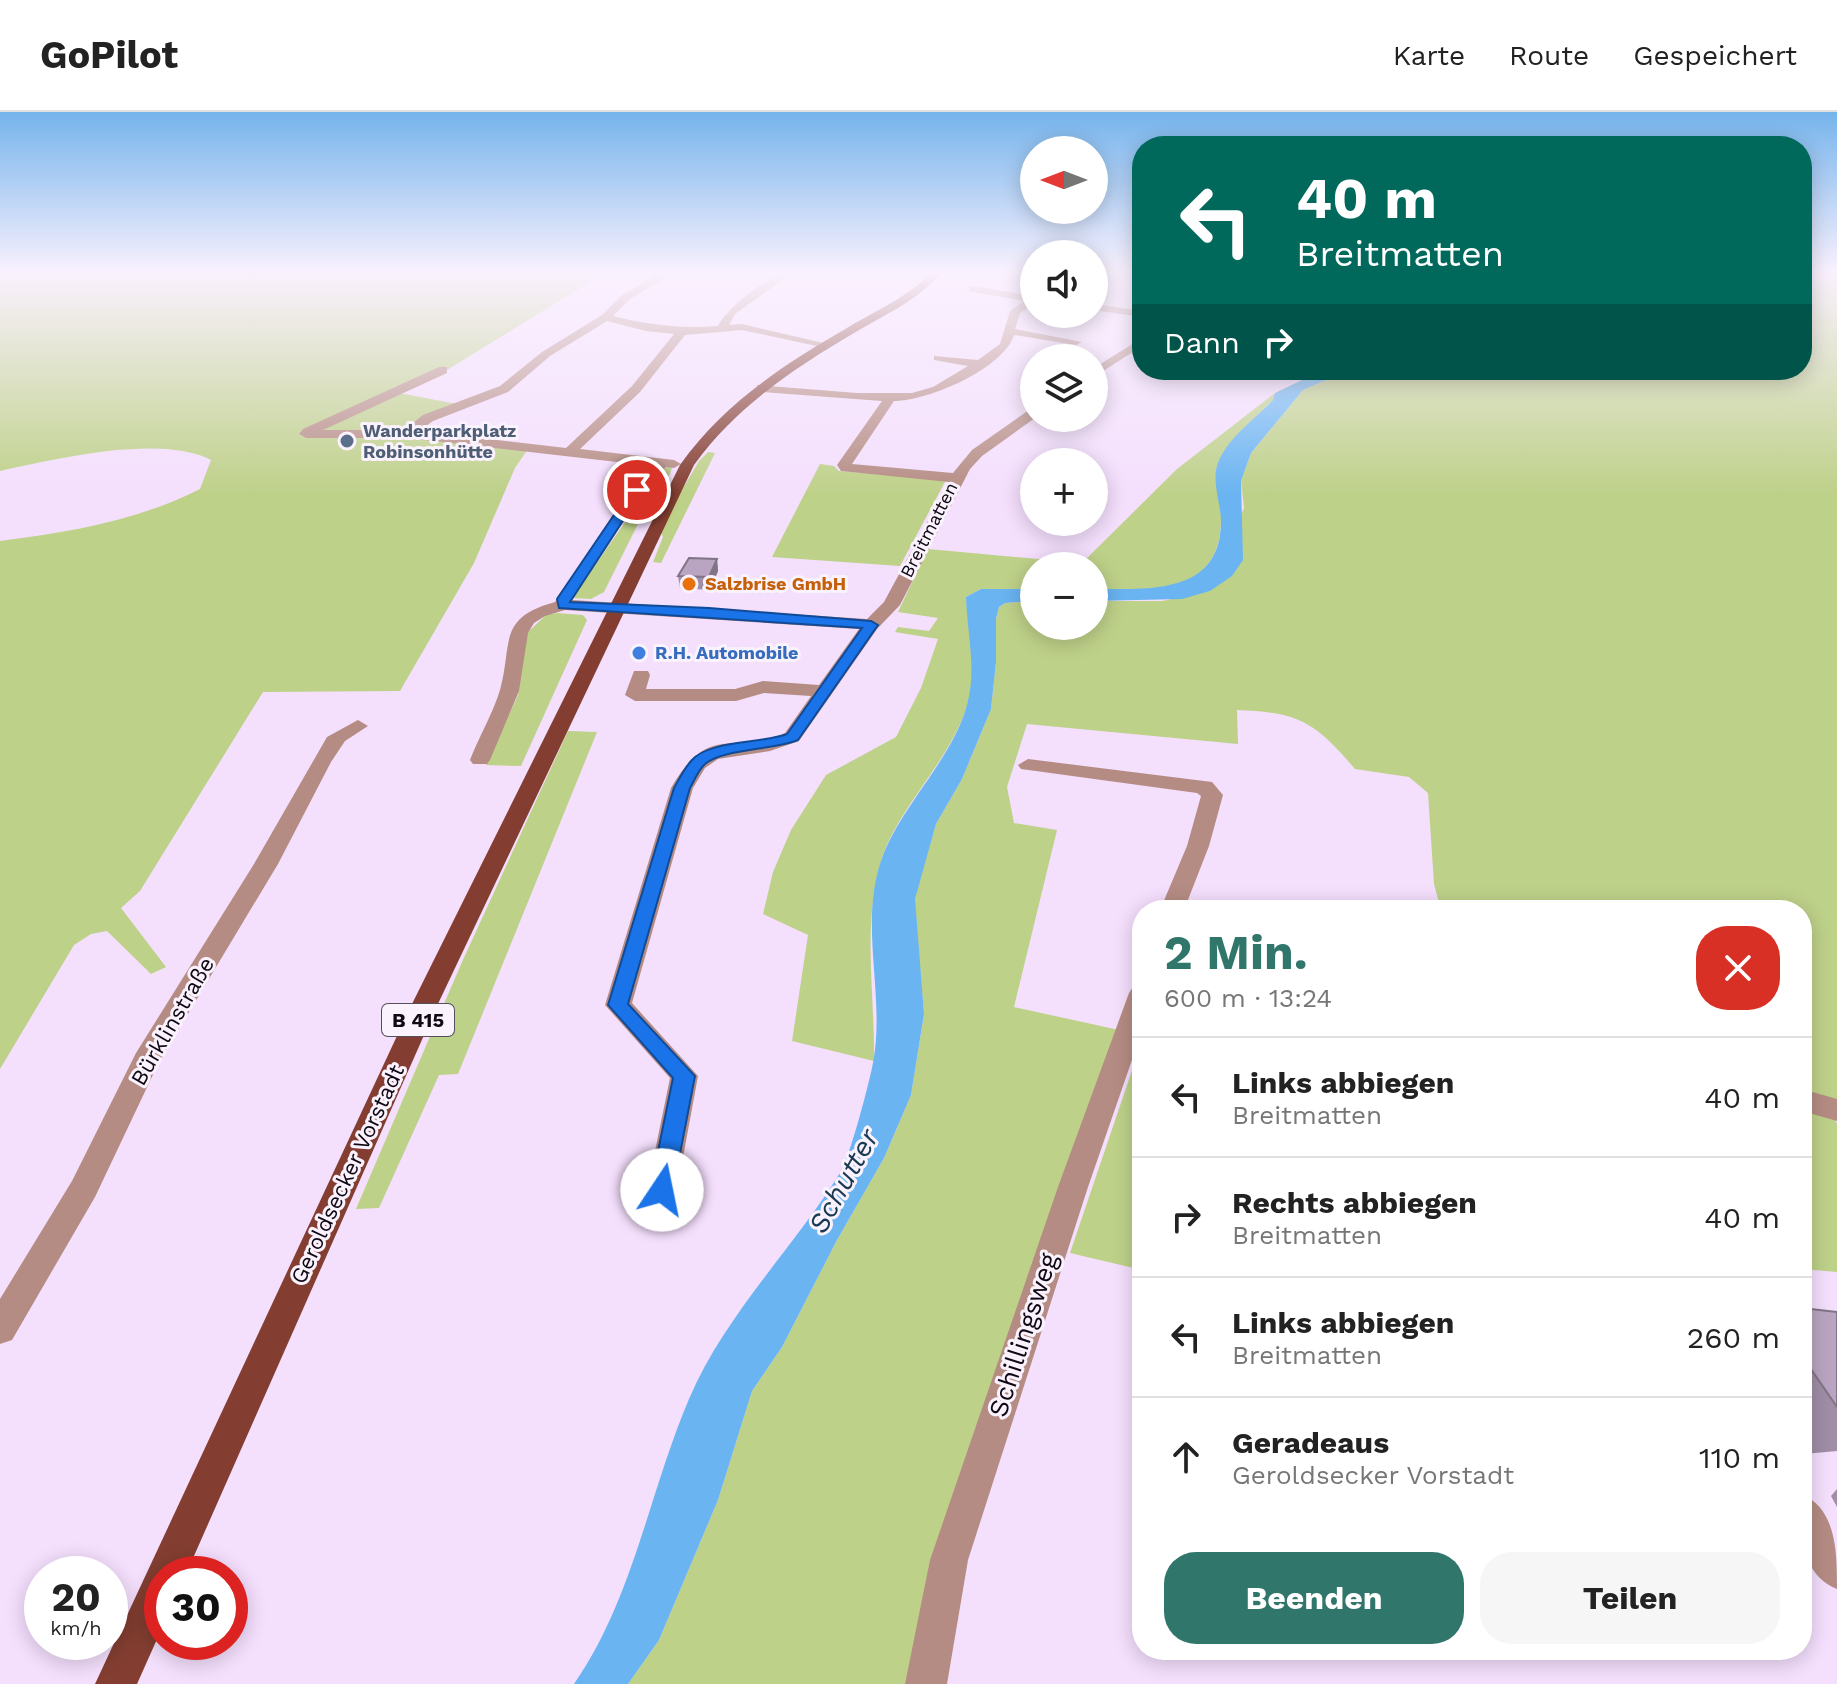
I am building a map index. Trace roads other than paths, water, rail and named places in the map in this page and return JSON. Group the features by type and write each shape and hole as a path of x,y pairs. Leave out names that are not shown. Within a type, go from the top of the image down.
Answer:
{"main road":[{"name":"B 415","path":"616,607 687,465 718,424 761,388 822,347"},
{"name":"Geroldsecker Vorstadt","path":"174,1556 423,1008 616,607"},
{"path":"116,1684 144,1622"}],"street":[{"path":"407,434 428,418 504,389 557,347"},
{"path":"570,451 636,389 670,347"},
{"path":"761,388 890,398 926,394 983,364 1002,347"},
{"path":"1108,364 1132,348"},
{"path":"938,358 983,364"},
{"path":"443,370 377,398 306,434 407,434 687,465"},
{"path":"890,398 854,447 844,465 846,468 956,478"},
{"name":"Breitmatten","path":"662,1190 684,1076 618,1005 682,788 698,762 716,753 776,743 792,737 871,625 891,605 956,478 977,453 1020,423"},
{"path":"564,605 563,599 637,490 662,463"},
{"path":"480,760 509,691 519,633 527,620 539,612 564,605 616,607 871,625"},
{"path":"641,675 635,695 736,695 763,687 824,691"},
{"name":"Bürklinstraße","path":"0,1329 84,1188 146,1060 266,864 321,762 337,737 358,726"},
{"path":"1028,765 1204,787 1212,795 1202,833 1176,900"},
{"name":"Schillingsweg","path":"926,1684 949,1560 1068,1202 1132,1021"},
{"path":"1812,1103 1837,1110"},
{"path":"1812,1529 1837,1569"}],"water":[{"path":"1302,380 1326,380 1303,390 1251,453 1241,481 1243,560 1232,576 1210,591 1182,599 1108,601 1108,589 1137,589 1178,583 1195,575 1209,563 1218,545 1221,521 1217,466 1233,439 1273,400 1275,393"},
{"name":"Schutter","path":"981,589 1020,589 1020,602 1005,603 999,607 991,709 962,779 936,824 915,899 924,1014 911,1095 884,1158 837,1240 782,1347 752,1391 718,1500 659,1640 628,1684 574,1684 594,1651 626,1581 675,1435 704,1368 740,1311 840,1173 849,1152 871,1073 876,1038 872,934 875,883 891,839 950,744 967,705 971,651 966,597"}],"place":[{"name":"Wanderparkplatz Robinsonhütte","path":"347,441"},
{"name":"Salzbrise GmbH","path":"689,584"},
{"name":"R.H. Automobile","path":"639,653"}]}
